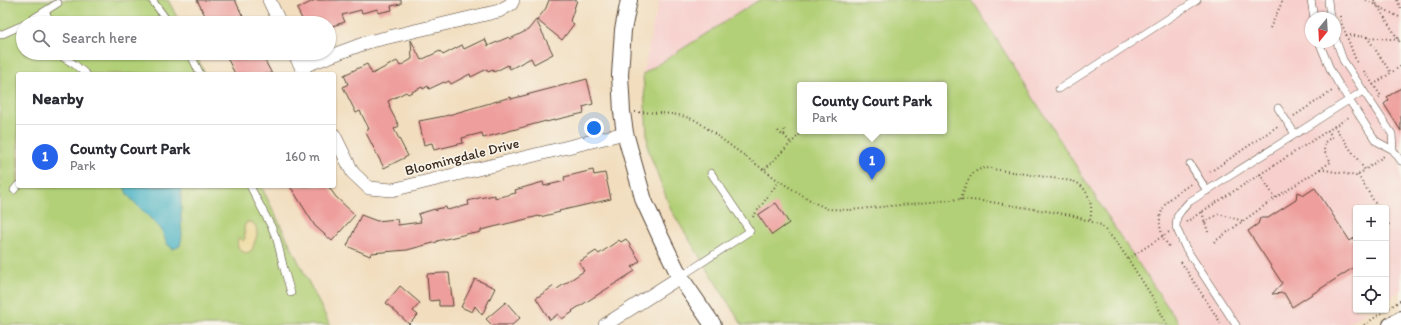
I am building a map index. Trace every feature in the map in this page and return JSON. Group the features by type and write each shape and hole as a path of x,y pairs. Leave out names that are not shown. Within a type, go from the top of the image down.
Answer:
{"street":[{"path":"269,0 277,16"},
{"path":"336,56 368,42 499,11 511,4 513,0"},
{"path":"629,0 623,30 620,75 625,133 644,201 680,277 713,325"},
{"path":"298,60 303,71 328,60"},
{"name":"Bloomingdale Drive","path":"336,139 353,173 369,188 392,190 625,133"},
{"path":"605,325 680,277"},
{"path":"1391,325 1401,319"}],"lane":[{"path":"152,0 164,16"},
{"path":"1059,89 1197,0"},
{"path":"1311,0 1313,12"},
{"path":"1328,0 1329,12"},
{"path":"37,16 58,3"},
{"path":"45,11 48,16"},
{"path":"0,35 16,28"},
{"path":"1321,48 1331,71 1348,100 1376,141 1393,150 1401,161"},
{"path":"1339,48 1343,60 1392,134 1393,150"},
{"path":"67,60 84,72"},
{"path":"193,60 199,72"},
{"path":"1236,325 1185,246 1176,227 1177,217 1180,211 1189,202 1207,190 1364,91"},
{"path":"1278,108 1295,134"},
{"path":"1190,164 1207,190"},
{"path":"680,277 750,231 711,173"},
{"path":"251,188 277,240 291,293"}],"path":[{"path":"1270,28 1282,0"},
{"path":"1366,0 1401,18"},
{"path":"1374,0 1401,44"},
{"path":"1397,0 1401,9"},
{"path":"1341,18 1358,66"},
{"path":"1346,35 1401,40"},
{"path":"1367,37 1391,73"},
{"path":"1373,85 1401,66"},
{"path":"1355,77 1364,71 1381,96 1372,103"},
{"path":"1210,172 1329,93 1341,87"},
{"path":"622,112 676,114 686,116 779,181 815,203 828,209 850,210 961,199 991,202 1071,215 1101,224 1117,242 1155,301 1167,325"},
{"path":"1128,259 1334,126 1357,113"},
{"path":"1334,126 1365,170"},
{"path":"782,128 785,131 784,134 791,143"},
{"path":"1214,242 1275,198 1331,162 1324,151 1325,142 1332,137 1328,130"},
{"path":"778,131 781,134 784,134"},
{"path":"764,170 800,134"},
{"path":"1320,169 1356,176 1393,150"},
{"path":"961,199 966,182 972,174 981,168 1064,180 1077,183 1084,189 1092,212 1090,220"},
{"path":"1260,174 1275,198"},
{"path":"1358,175 1376,205"},
{"path":"744,223 755,216 779,181"},
{"path":"1202,212 1208,232"},
{"path":"1204,222 1218,214 1243,221"},
{"path":"1181,262 1222,325"},
{"path":"1389,308 1401,300"},
{"path":"1364,325 1382,313"}],"shaded area":[{"path":"660,0 759,0 643,74 653,25"},
{"path":"972,0 1401,0 1401,291 1389,298 1389,205 1353,205 1353,313 1365,313 1346,325 1180,325 1118,233"}],"green space":[{"path":"0,0 168,0 176,16 16,16 16,60 198,60 204,72 16,72 16,188 262,188 330,325 0,325"},
{"path":"759,0 972,0 1118,233 1180,325 742,325 671,210 648,149 643,74"}],"sand":[{"path":"247,222 251,222 256,226 257,235 252,250 247,253 240,250 237,244 238,238 243,241 245,238 244,227"}],"water":[{"path":"125,188 181,188 182,236 180,246 173,249 167,244 161,229 127,194"}],"building":[{"path":"197,0 235,0 243,16 205,16"},
{"path":"315,0 401,0 401,4 391,6 392,10 378,13 378,9 362,13 361,10 342,15 345,22 336,25 336,16 300,16 297,9"},
{"path":"549,0 577,0 570,21 574,24 562,40 537,20 546,8"},
{"path":"536,20 553,54 534,64 531,58 510,69 508,65 494,72 493,70 488,72 487,69 471,77 470,74 451,84 449,81 429,89 428,86 423,89 422,87 408,94 406,92 388,101 389,107 399,126 394,129 408,156 384,168 365,131 369,129 360,111 356,113 343,87 348,84 344,75 367,64 372,74 397,61 400,66 412,59 411,40 421,60 440,51 443,55 462,45 464,49 485,39 488,46 509,37 510,39 528,30"},
{"path":"228,60 265,60 271,72 234,72"},
{"path":"587,79 593,104 583,107 584,113 546,121 483,138 482,133 462,138 463,143 434,150 432,143 424,145 419,121 445,116 511,97 511,99"},
{"path":"1401,88 1401,131 1384,104 1389,100 1387,97"},
{"path":"593,170 594,175 605,173 611,199 481,230 481,232 437,241 407,250 371,253 370,256 347,246 361,215 377,221 397,219 398,225 421,222 418,214 435,209 436,211 436,209 446,207 447,210 469,205 468,201 479,198 495,195 495,198 516,193 515,190 543,182 544,186 565,181 564,177"},
{"path":"291,188 329,188 336,197 355,215 332,241 315,226"},
{"path":"1315,188 1350,241 1353,239 1353,268 1292,307 1284,293 1272,294 1282,283 1248,231 1258,224 1260,218 1268,218 1296,200 1297,192 1304,195"},
{"path":"776,203 789,223 772,235 758,215"},
{"path":"626,239 640,261 632,267 635,271 562,319 558,314 550,320 536,298 554,286 557,289 584,271 579,262 596,251 599,254 619,240 621,242"},
{"path":"449,273 453,306 439,306 439,300 429,301 427,274"},
{"path":"475,279 495,288 482,315 475,306 472,312 461,307"},
{"path":"400,286 420,303 413,311 418,315 409,324 386,303"},
{"path":"506,302 520,318 512,325 492,325 486,319"}],"place":[{"name":"County Court Park","path":"872,180"}]}
